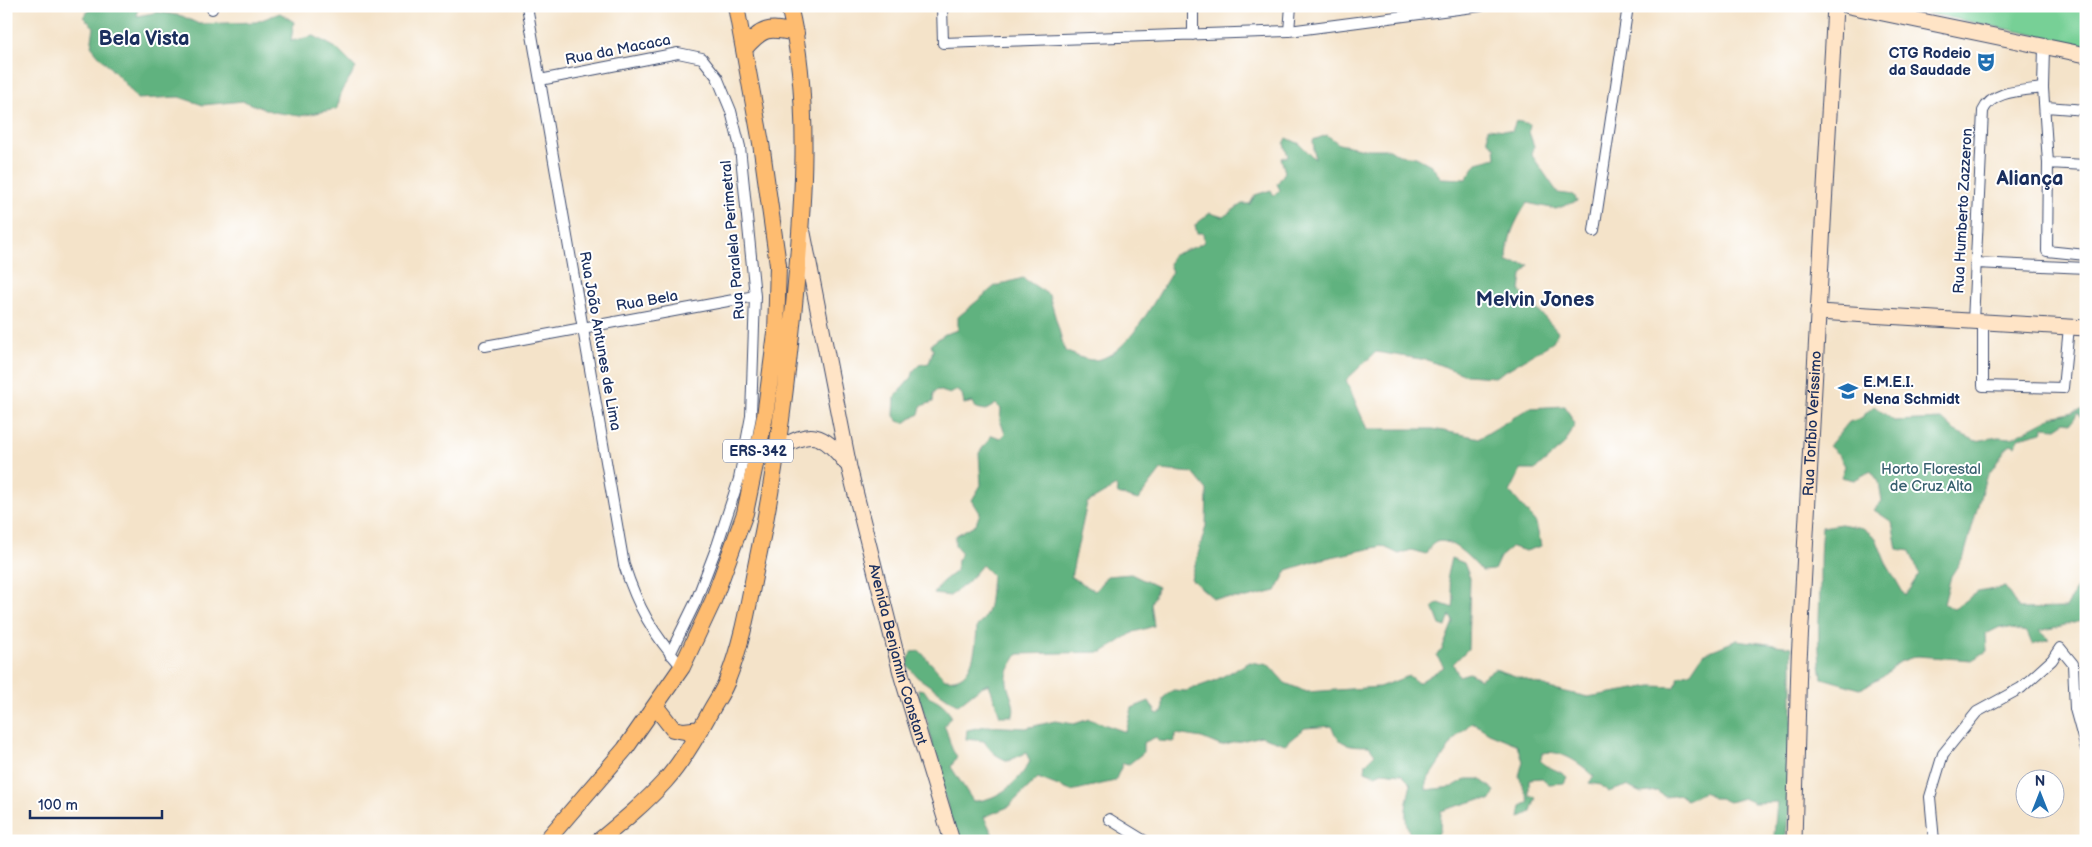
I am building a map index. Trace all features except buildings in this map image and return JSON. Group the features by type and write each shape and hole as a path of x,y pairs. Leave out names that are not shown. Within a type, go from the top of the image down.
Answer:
{"main road":[{"name":"ERS-342","path":"546,841 625,749 682,667 713,601 745,513 765,416 776,333 778,265 761,143 736,6"},
{"name":"ERS-342","path":"599,841 636,810 667,780 701,728 728,680 741,637 765,521 777,450 787,376 802,226 801,78 796,33 790,6"},
{"path":"744,49 758,32 770,28 796,33"},
{"path":"656,707 673,729 684,731 701,728"}],"street":[{"name":"Rua João Antunes de Lima","path":"527,6 624,566 632,591 650,628 682,667"},
{"path":"942,6 942,44 1289,31 1478,6"},
{"path":"1193,6 1193,35"},
{"path":"1289,31 1291,6"},
{"path":"1594,231 1628,6"},
{"name":"Rua Toríbio Veríssimo","path":"1794,841 1799,661 1835,6"},
{"path":"1849,6 2086,54"},
{"path":"2044,47 2043,88 2046,107 2048,163 2047,252 2086,255"},
{"name":"Rua da Macaca","path":"540,80 678,53 702,58"},
{"name":"Rua Paralela Perimetral","path":"670,654 696,601 717,546 739,479 751,416 755,296 740,147 731,111 717,77 702,58"},
{"name":"Rua Humberto Zazzeron","path":"2043,88 1996,96 1986,103 1983,111 1976,263 1983,386 2063,388 2069,327"},
{"path":"2046,107 2086,110"},
{"path":"2048,163 2086,165"},
{"name":"Avenida Benjamin Constant","path":"802,226 849,467 902,677 952,841"},
{"path":"1976,263 2086,268"},
{"name":"Rua Bela","path":"485,346 755,296"},
{"path":"1818,312 2086,328"},
{"name":"Avenida Benjamin Constant","path":"777,450 798,438 816,437 831,443 849,467"},
{"path":"1934,841 1930,797 1943,754 1977,712 2022,688 2052,660 2060,648 2073,664 2075,709 2086,749"},
{"path":"1109,819 1145,841"}],"green space":[{"path":"93,6 138,6 137,16 158,12 182,16 199,24 256,22 280,13 294,22 291,41 314,36 336,48 356,68 342,90 337,109 300,116 273,112 243,101 203,105 179,97 137,99 91,46 94,27 83,17"},
{"path":"1903,6 2086,6 2086,45 1902,8"},
{"path":"1516,121 1530,124 1529,132 1534,146 1531,154 1558,193 1574,195 1577,201 1556,209 1527,203 1518,217 1508,245 1507,262 1529,265 1522,275 1520,291 1558,332 1552,343 1495,377 1466,375 1427,360 1376,352 1346,380 1367,429 1433,429 1480,438 1529,408 1565,406 1575,424 1565,444 1535,470 1521,470 1510,492 1536,523 1541,546 1526,551 1512,547 1500,557 1494,570 1482,571 1459,549 1445,542 1439,541 1433,544 1426,554 1411,550 1399,554 1382,546 1322,559 1287,570 1276,591 1247,598 1213,598 1191,579 1206,526 1207,490 1193,473 1161,470 1138,500 1118,494 1116,486 1087,503 1071,577 1095,591 1107,576 1131,574 1158,587 1151,603 1154,626 1134,632 1103,652 1018,654 1007,676 1014,711 1013,716 1000,716 989,684 981,687 958,705 917,677 907,665 911,652 920,651 945,679 955,679 962,676 968,670 976,644 977,626 988,610 990,596 992,575 982,565 968,582 950,596 934,594 942,582 956,571 957,560 962,553 955,545 955,536 976,524 980,513 972,500 981,485 979,453 992,435 1000,438 1005,434 1000,420 1001,409 996,404 986,410 976,408 973,402 964,404 962,394 957,390 950,394 938,390 934,392 933,402 921,406 919,414 904,423 898,421 894,416 895,396 912,377 914,370 919,365 929,363 933,350 931,344 945,334 958,330 958,317 995,286 1023,278 1049,295 1065,351 1091,360 1104,358 1116,351 1128,340 1148,312 1172,272 1169,264 1172,256 1204,242 1203,233 1197,233 1195,225 1210,213 1223,217 1242,204 1250,204 1255,195 1271,190 1274,196 1280,190 1277,184 1285,172 1281,158 1288,156 1284,144 1287,138 1300,144 1315,159 1313,140 1327,135 1339,144 1365,149 1390,149 1399,155 1416,157 1431,165 1441,178 1466,179 1477,163 1496,158 1495,147 1488,141 1488,128 1512,131"},
{"name":"Horto Florestal de Cruz Alta","path":"1874,406 1894,421 1942,419 1955,431 1976,441 1998,437 2012,438 2052,417 2086,409 2086,417 2082,418 2078,413 2071,423 2065,422 2056,428 2044,427 2042,432 2019,438 2015,446 2011,444 2007,447 1985,480 1964,556 1951,576 1944,604 1954,609 1978,592 2005,587 2019,609 2066,608 2079,584 2086,582 2086,620 2040,631 2049,639 2032,644 2027,632 2000,627 1986,634 1987,651 1972,660 1917,656 1899,662 1884,676 1860,689 1822,678 1819,642 1822,527 1841,524 1863,528 1876,538 1885,561 1905,596 1919,574 1910,551 1897,549 1892,522 1874,510 1882,501 1879,482 1871,471 1854,480 1841,477 1845,466 1839,455 1829,446 1849,422 1861,418"},
{"path":"1451,558 1464,563 1470,578 1468,649 1453,664 1459,676 1469,673 1480,679 1495,669 1553,689 1588,697 1652,686 1675,687 1679,676 1691,672 1703,654 1737,640 1792,647 1792,792 1785,841 1771,841 1774,836 1777,802 1754,803 1743,798 1729,802 1720,798 1712,798 1704,792 1686,800 1681,795 1665,797 1657,791 1641,793 1627,786 1608,792 1601,785 1589,783 1594,776 1577,762 1564,755 1550,752 1543,753 1540,760 1567,777 1564,783 1549,784 1542,778 1529,779 1529,795 1536,797 1531,812 1519,818 1521,806 1529,802 1519,776 1523,761 1516,744 1489,733 1472,722 1456,737 1426,782 1426,790 1452,787 1466,779 1480,779 1495,791 1491,800 1477,800 1441,811 1440,830 1436,839 1412,839 1406,818 1406,806 1411,784 1401,774 1382,772 1375,775 1365,771 1366,763 1375,754 1369,746 1355,746 1341,741 1332,726 1305,728 1285,744 1261,736 1221,746 1202,738 1176,734 1174,742 1158,741 1156,737 1143,743 1143,753 1129,764 1123,763 1115,781 1071,791 1038,778 1008,807 984,817 996,841 960,841 950,816 942,786 942,766 933,749 928,723 919,701 918,689 924,690 928,696 942,704 951,716 944,726 952,750 957,756 951,767 973,801 991,798 1014,782 1030,761 1026,753 1008,761 994,753 984,741 966,739 967,730 986,726 1026,728 1055,721 1074,724 1089,719 1126,732 1132,708 1149,701 1157,714 1163,712 1163,698 1173,690 1186,691 1214,681 1250,662 1269,665 1285,683 1307,692 1379,687 1409,676 1418,683 1444,667 1436,655 1442,650 1453,622 1450,615 1446,627 1440,625 1433,607 1439,603 1453,608 1454,598 1447,575"}],"place":[{"name":"CTG Rodeio da Saudade","path":"1986,62"},
{"name":"E.M.E.I. Nena Schmidt","path":"1848,391"}],"district":[{"name":"Bela Vista","path":"144,39"},
{"name":"Aliança","path":"2030,179"},
{"name":"Melvin Jones","path":"1535,300"}]}
